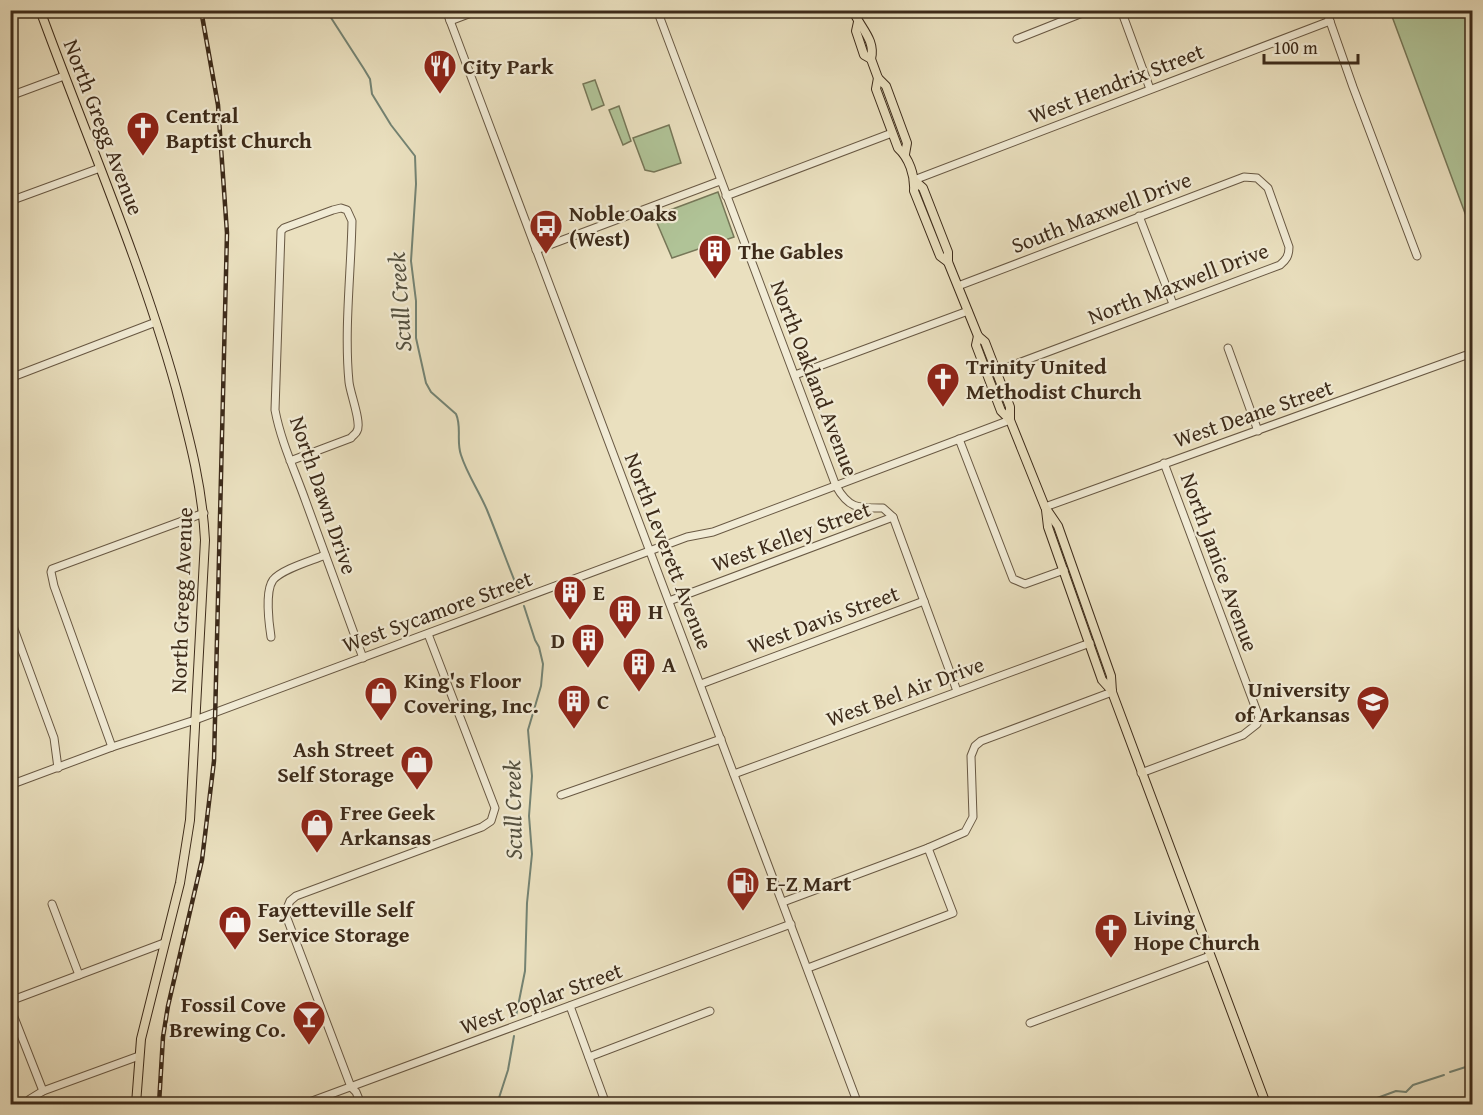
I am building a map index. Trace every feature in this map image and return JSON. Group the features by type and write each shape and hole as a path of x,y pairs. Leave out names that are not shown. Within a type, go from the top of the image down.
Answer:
{"main road":[{"name":"North Gregg Avenue","path":"40,10 127,236 156,322 196,464 204,513 205,540 190,820 185,857 139,1056 136,1104"},
{"path":"853,10 858,22 865,28 873,51 871,59 878,78 886,86 907,143 905,154 914,180 923,188 948,252 948,262 978,336 985,342 997,371 1010,407 1010,420 1046,507 1057,523 1074,568 1111,676 1112,692 1265,1102"},
{"path":"878,78 876,89 898,148 905,154"},
{"path":"978,336 976,345 1001,411 1010,420"},
{"path":"1046,507 1048,527 1102,680 1112,692"}],"street":[{"name":"North Leverett Avenue","path":"446,10 858,1104"},
{"path":"450,21 479,10"},
{"name":"North Oakland Avenue","path":"657,10 836,486 850,504 860,508 883,508 893,517"},
{"path":"1017,39 1090,10"},
{"path":"1121,10 1150,89"},
{"path":"1326,10 1417,256"},
{"name":"West Hendrix Street","path":"914,180 1330,21"},
{"path":"10,96 64,76"},
{"path":"726,196 892,134"},
{"path":"10,201 100,168"},
{"name":"South Maxwell Drive","path":"958,286 1244,177 1257,178"},
{"name":"North Maxwell Drive","path":"997,371 1280,265 1289,253 1287,239 1268,188 1257,178"},
{"path":"536,250 720,181"},
{"name":"North Dawn Drive","path":"290,461 351,438 359,424 351,399 349,382 352,221 347,210 341,208 281,231 275,410 279,431 290,461 326,555 363,658"},
{"path":"1139,216 1173,304"},
{"path":"795,375 968,311"},
{"path":"10,378 156,322"},
{"path":"1228,348 1258,431"},
{"name":"West Deane Street","path":"1046,507 1473,353"},
{"name":"West Sycamore Street","path":"10,785 112,747 195,720 687,537 713,532 1010,420"},
{"path":"959,439 1013,579 1025,584 1064,570"},
{"name":"North Janice Avenue","path":"1141,773 1244,735 1257,724 1258,717 1164,463"},
{"path":"112,747 54,586 52,569 204,513"},
{"path":"893,517 957,691"},
{"name":"West Kelley Street","path":"669,601 893,517"},
{"path":"271,637 269,590 272,582 291,569 326,555"},
{"name":"West Davis Street","path":"701,684 924,601"},
{"path":"10,618 54,738 58,768"},
{"path":"361,1104 351,1087 286,920 286,906 296,896 482,827 491,821 495,808 428,634"},
{"name":"West Bel Air Drive","path":"734,774 1090,643"},
{"path":"783,902 965,832 973,818 970,765 975,746 981,741 1112,692"},
{"path":"561,795 721,739"},
{"path":"808,968 953,913 928,848"},
{"path":"52,904 79,975"},
{"name":"West Poplar Street","path":"304,1104 791,924"},
{"path":"10,1001 164,943"},
{"path":"1030,1023 1210,956"},
{"path":"570,1006 606,1104"},
{"path":"10,1007 44,1091"},
{"path":"589,1057 710,1011"},
{"path":"25,1104 44,1091 139,1056"},
{"path":"1251,1104 1265,1102"}],"green space":[{"path":"1390,11 1472,11 1472,232"},
{"path":"595,80 604,105 592,110 583,84"},
{"path":"619,106 631,141 623,145 609,110"},
{"path":"669,125 681,163 654,172 645,170 633,138"},
{"path":"718,192 734,237 672,258 654,216"}],"waterway":[{"name":"Scull Creek","path":"326,10 370,79 372,94 391,125 415,156 416,184 411,261 416,301 416,338 426,383 431,392 456,414 461,455 487,510 519,592"},
{"name":"Scull Creek","path":"516,1016 525,971 527,903 532,854 529,816 532,776 528,730 541,686 543,664 524,606"},
{"name":"Scull Creek","path":"497,1104 508,1070 514,1036"},
{"path":"1450,1072 1472,1065"},
{"path":"1361,1104 1396,1091 1406,1092 1413,1085 1444,1075"}],"railway":[{"path":"159,1104 163,1037 202,860 214,761 227,233 218,105 201,10"}],"place":[{"name":"City Park","path":"440,95"},
{"name":"Central Baptist Church","path":"143,157"},
{"name":"Noble Oaks (West)","path":"546,255"},
{"name":"The Gables","path":"715,280"},
{"name":"Trinity United Methodist Church","path":"943,408"},
{"name":"E","path":"570,621"},
{"name":"H","path":"625,640"},
{"name":"D","path":"588,669"},
{"name":"A","path":"639,693"},
{"name":"King's Floor Covering, Inc.","path":"381,722"},
{"name":"C","path":"574,730"},
{"name":"University of Arkansas","path":"1373,731"},
{"name":"Ash Street Self Storage","path":"417,791"},
{"name":"Free Geek Arkansas","path":"317,854"},
{"name":"E-Z Mart","path":"743,912"},
{"name":"Fayetteville Self Service Storage","path":"235,951"},
{"name":"Living Hope Church","path":"1111,959"},
{"name":"Fossil Cove Brewing Co.","path":"309,1046"}]}
